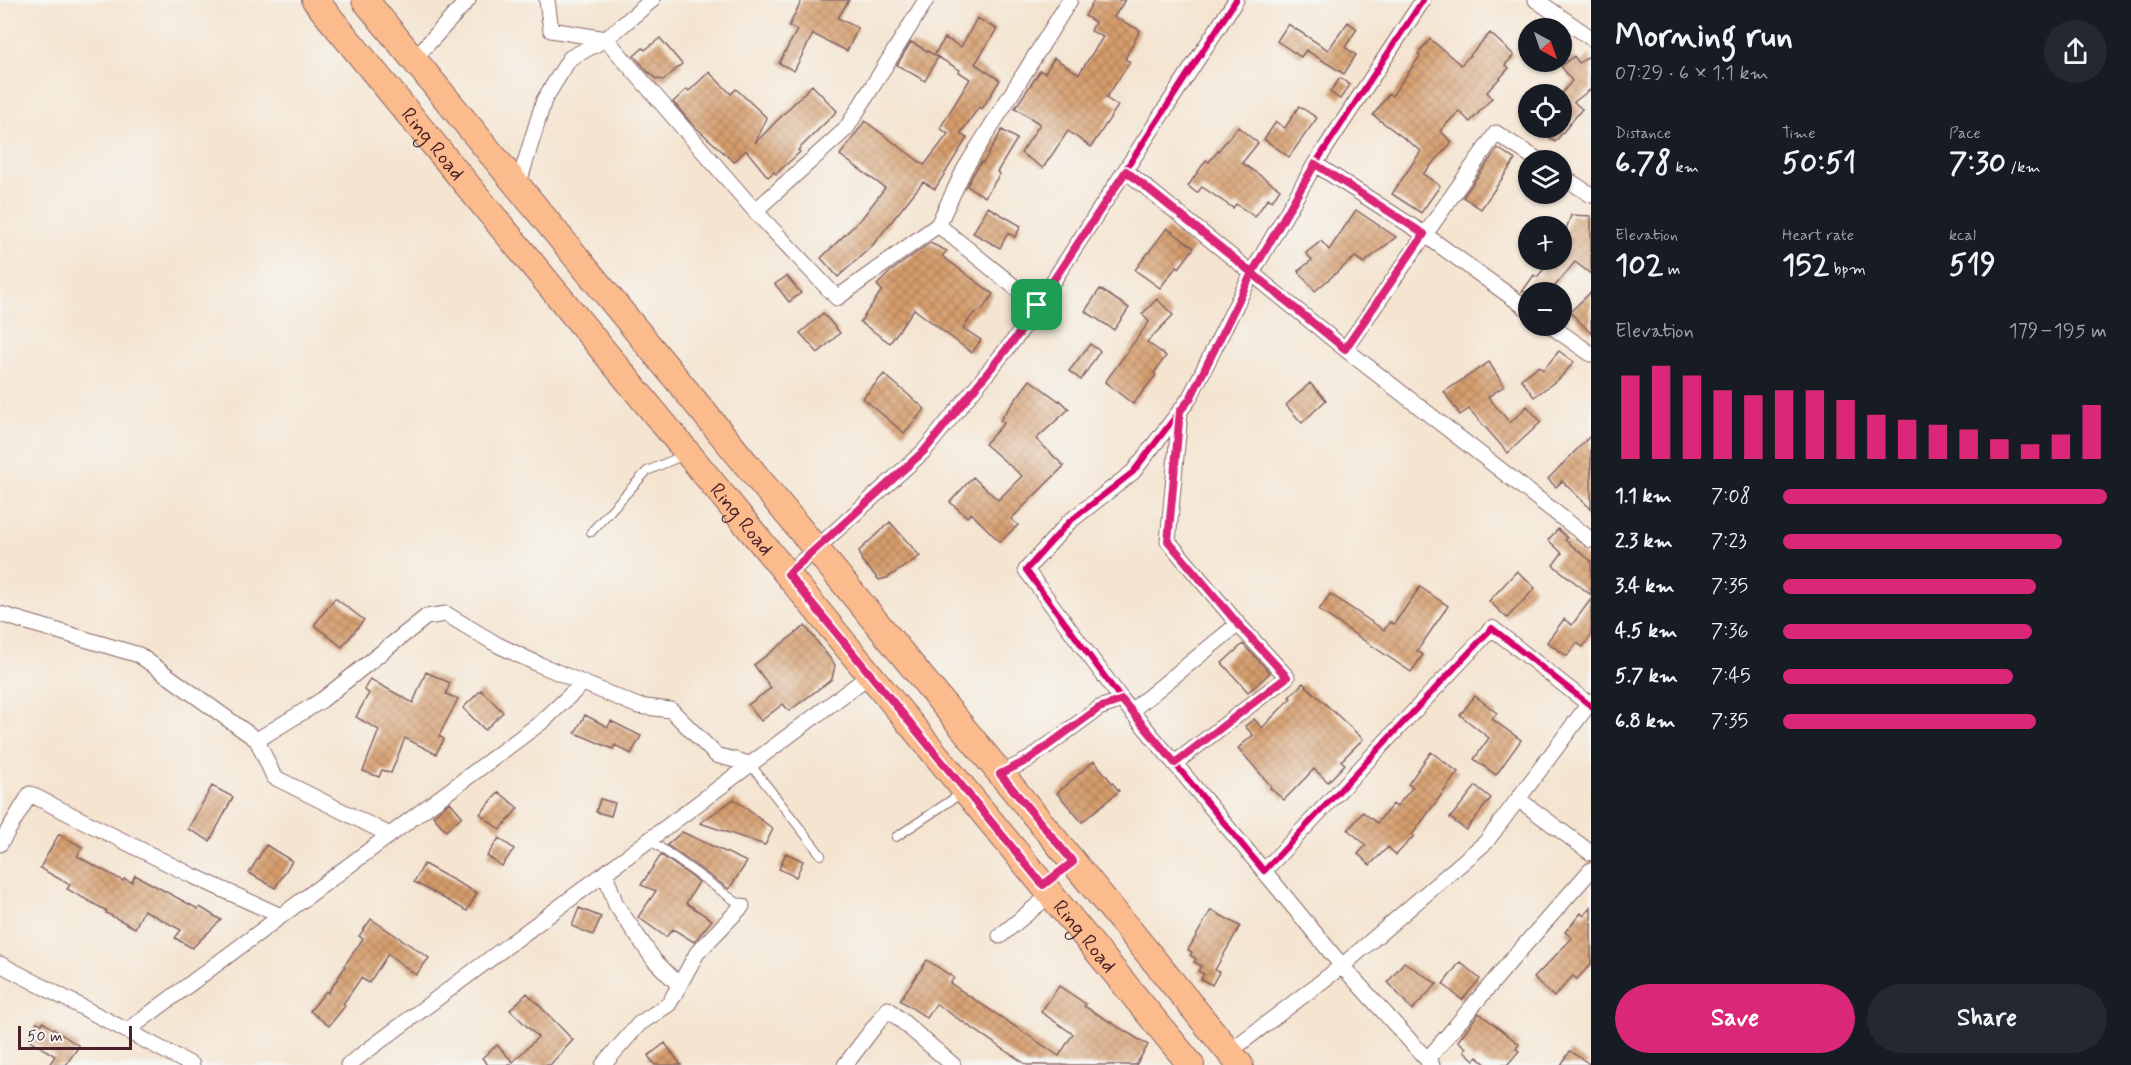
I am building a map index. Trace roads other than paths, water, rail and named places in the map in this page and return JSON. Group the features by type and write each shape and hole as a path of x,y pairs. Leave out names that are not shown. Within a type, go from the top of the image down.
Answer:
{"main road":[{"name":"Ring Road","path":"315,0 1191,1065"},
{"name":"Ring Road","path":"365,0 1234,1059"},
{"path":"1047,889 1073,862"}],"street":[{"path":"414,59 468,0"},
{"path":"547,0 551,30 606,39 755,211 837,298 938,225 965,168 1070,0"},
{"path":"518,186 544,100 570,58 606,39 652,0"},
{"path":"755,211 846,129 926,0"},
{"path":"788,574 924,451 1018,335 1236,0"},
{"path":"1423,0 1315,164 1252,273 1190,399 1133,472 1070,522 1026,570 1127,705 1342,966 1430,1062 1514,957 1591,870"},
{"path":"1536,0 1591,38"},
{"path":"1345,349 1496,133 1522,150"},
{"path":"1315,164 1424,234 1518,302"},
{"path":"1126,171 1345,349 1591,540"},
{"path":"1572,183 1591,195"},
{"path":"938,225 1037,305"},
{"path":"1565,336 1591,354"},
{"path":"1175,763 1287,677 1238,624 1168,541 1180,411"},
{"path":"0,614 139,655 257,740 274,777 390,835"},
{"path":"257,740 322,700 426,617 446,614 498,645 583,683 638,706 671,711 716,755 750,765"},
{"path":"1000,774 1028,760 1099,708 1127,705 1238,624"},
{"path":"1234,1059 1486,842 1590,704 1492,628 1264,871"},
{"path":"348,1065 870,675"},
{"path":"128,1030 543,721 583,683"},
{"path":"0,844 30,794 191,875 281,916"},
{"path":"1518,799 1591,853"},
{"path":"605,873 615,905 654,960 679,985"},
{"path":"1000,936 1047,889"},
{"path":"603,1065 639,1024 669,1004 697,953 742,906"},
{"path":"0,964 192,1065"},
{"path":"845,1065 888,1009 953,1065"}],"lane":[{"path":"591,532 647,471 688,453"},
{"path":"750,765 820,855"},
{"path":"896,837 966,791"},
{"path":"650,840 742,906"}]}
